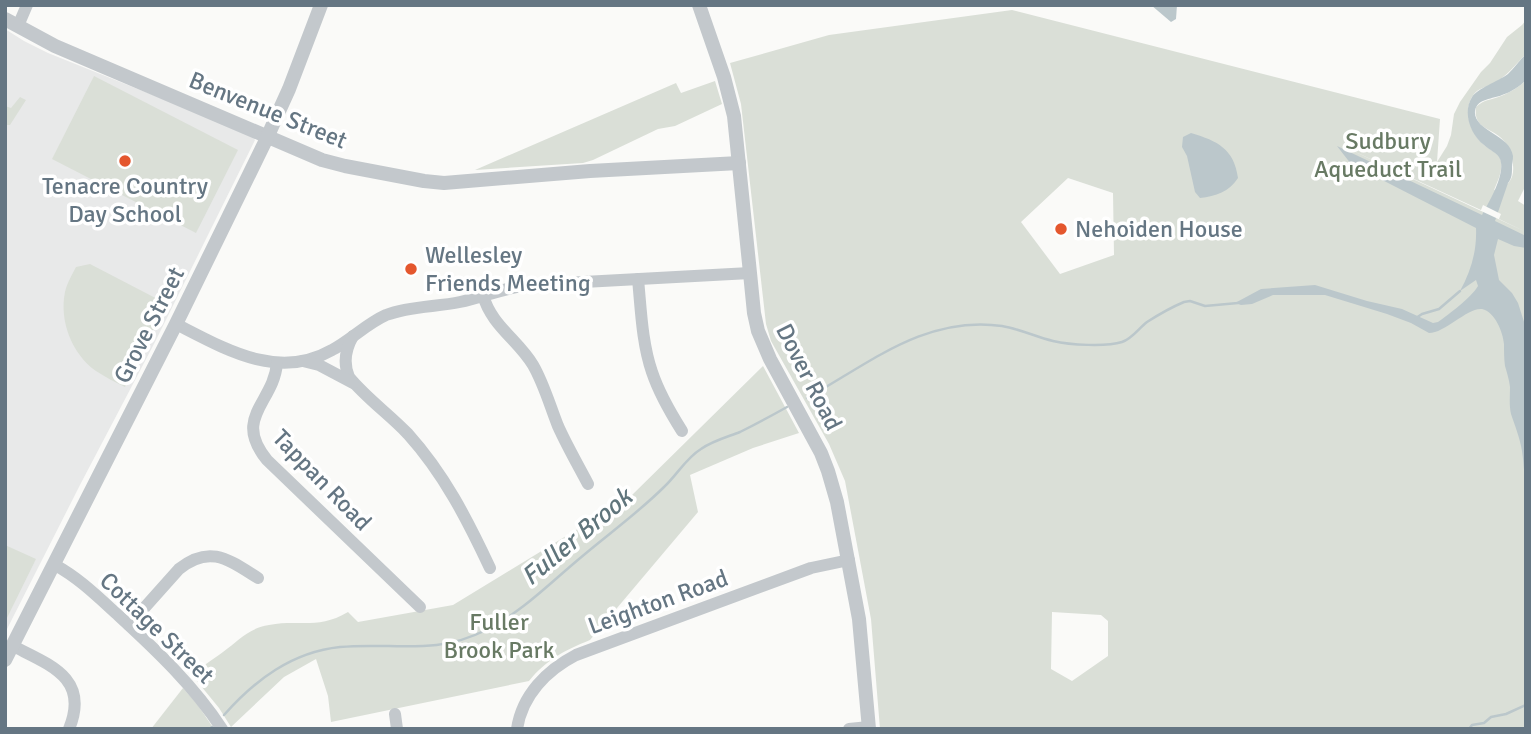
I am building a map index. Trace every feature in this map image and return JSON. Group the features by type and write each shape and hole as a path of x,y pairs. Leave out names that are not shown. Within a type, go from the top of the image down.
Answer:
{"street":[{"path":"11,22 27,5"},
{"name":"Grove Street","path":"5,660 176,324 268,136 321,5"},
{"name":"Dover Road","path":"699,5 735,121 758,331 825,462 835,492 860,627 869,728"},
{"name":"Benvenue Street","path":"11,22 55,46 329,162 434,183 738,163"},
{"path":"299,362 327,353 372,323 395,312 458,302 510,288 750,274"},
{"path":"638,279 645,344 651,370 682,431"},
{"path":"483,295 494,319 536,369 562,434 588,484"},
{"path":"176,324 232,352 255,360 277,363 312,362 354,384"},
{"path":"354,335 345,357 349,377 396,422 435,466 461,508 491,568"},
{"name":"Tappan Road","path":"277,363 275,376 254,421 253,435 258,448 267,460 420,607"},
{"path":"129,625 179,569 196,559 205,556 224,558 258,578"},
{"name":"Leighton Road","path":"517,729 523,709 535,688 556,667 576,655 811,568 849,560"},
{"name":"Cottage Street","path":"55,565 89,588 152,647 195,692 222,729"},
{"path":"13,646 45,662 69,682 74,692 74,706 69,729"},
{"path":"395,714 397,729"},
{"path":"849,729 869,728"}],"shaded area":[{"path":"1151,5 1177,5 1176,19 1171,22"},
{"path":"5,29 48,53 250,134 255,140 155,342 5,633"},
{"path":"1526,54 1526,80 1509,92 1482,101 1475,111 1480,123 1506,142 1513,156 1511,178 1495,221 1526,236 1526,248 1498,239 1494,255 1499,280 1518,303 1526,328 1526,489 1521,446 1510,411 1510,387 1503,339 1498,323 1487,311 1476,309 1442,329 1429,333 1387,314 1325,295 1273,295 1252,304 1235,303 1261,289 1315,285 1402,309 1433,323 1460,306 1478,286 1476,280 1460,291 1472,261 1476,228 1351,164 1337,146 1482,215 1496,188 1501,165 1499,157 1479,141 1472,130 1468,117 1469,103 1483,88 1508,74"},
{"path":"1191,133 1217,143 1233,160 1238,178 1226,190 1200,198 1195,192 1187,156 1182,147 1183,137"}],"green space":[{"name":"Sudbury Aqueduct Trail","path":"1012,10 1440,119 1437,162 1447,146 1454,114 1460,102 1507,37 1526,20 1526,54 1503,77 1476,92 1470,100 1468,114 1474,134 1500,158 1501,170 1494,190 1502,187 1512,178 1511,154 1499,136 1477,120 1476,107 1511,91 1526,80 1526,185 1518,201 1526,206 1526,729 880,729 871,619 845,481 829,444 771,341 766,324 741,104 730,63 829,35","holes":["1068,178 1113,193 1114,255 1060,274 1021,222","1052,612 1101,615 1108,621 1108,656 1072,681 1051,669"]},
{"path":"94,76 238,150 196,233 52,159"},
{"path":"715,81 722,104 675,126 658,129 593,160 583,163 475,170 676,83 681,93"},
{"path":"20,97 26,100 10,125 7,125 5,106 11,108"},
{"path":"90,264 167,304 125,387 88,364 80,356 69,336 64,314 67,285 76,267"},
{"name":"Fuller Brook Park","path":"763,366 799,433 753,448 690,475 698,512 590,640 556,656 529,681 331,722 328,696 316,659 284,677 231,727 192,675 244,636 262,627 280,623 327,621 348,612 358,622 453,605 630,497"},
{"path":"5,545 36,559 5,622"},
{"path":"183,688 214,729 151,729"}],"pier":[{"path":"1336,143 1481,210 1483,205 1501,214 1499,219 1526,232"}],"waterway":[{"name":"Fuller Brook","path":"1416,318 1439,309 1460,291"},
{"name":"Fuller Brook","path":"807,398 900,345 948,328 974,324 1002,326 1060,342 1107,345 1126,341 1147,322 1184,302 1190,301 1205,306 1238,303"},
{"name":"Fuller Brook","path":"224,715 262,679 290,661 306,655 340,647 449,643 499,623 633,515 696,453 787,407"},
{"path":"1469,729 1472,725 1484,723 1491,717 1526,705"}],"place":[{"name":"Tenacre Country Day School","path":"125,161"},
{"name":"Nehoiden House","path":"1061,229"},
{"name":"Wellesley Friends Meeting","path":"411,269"}]}
